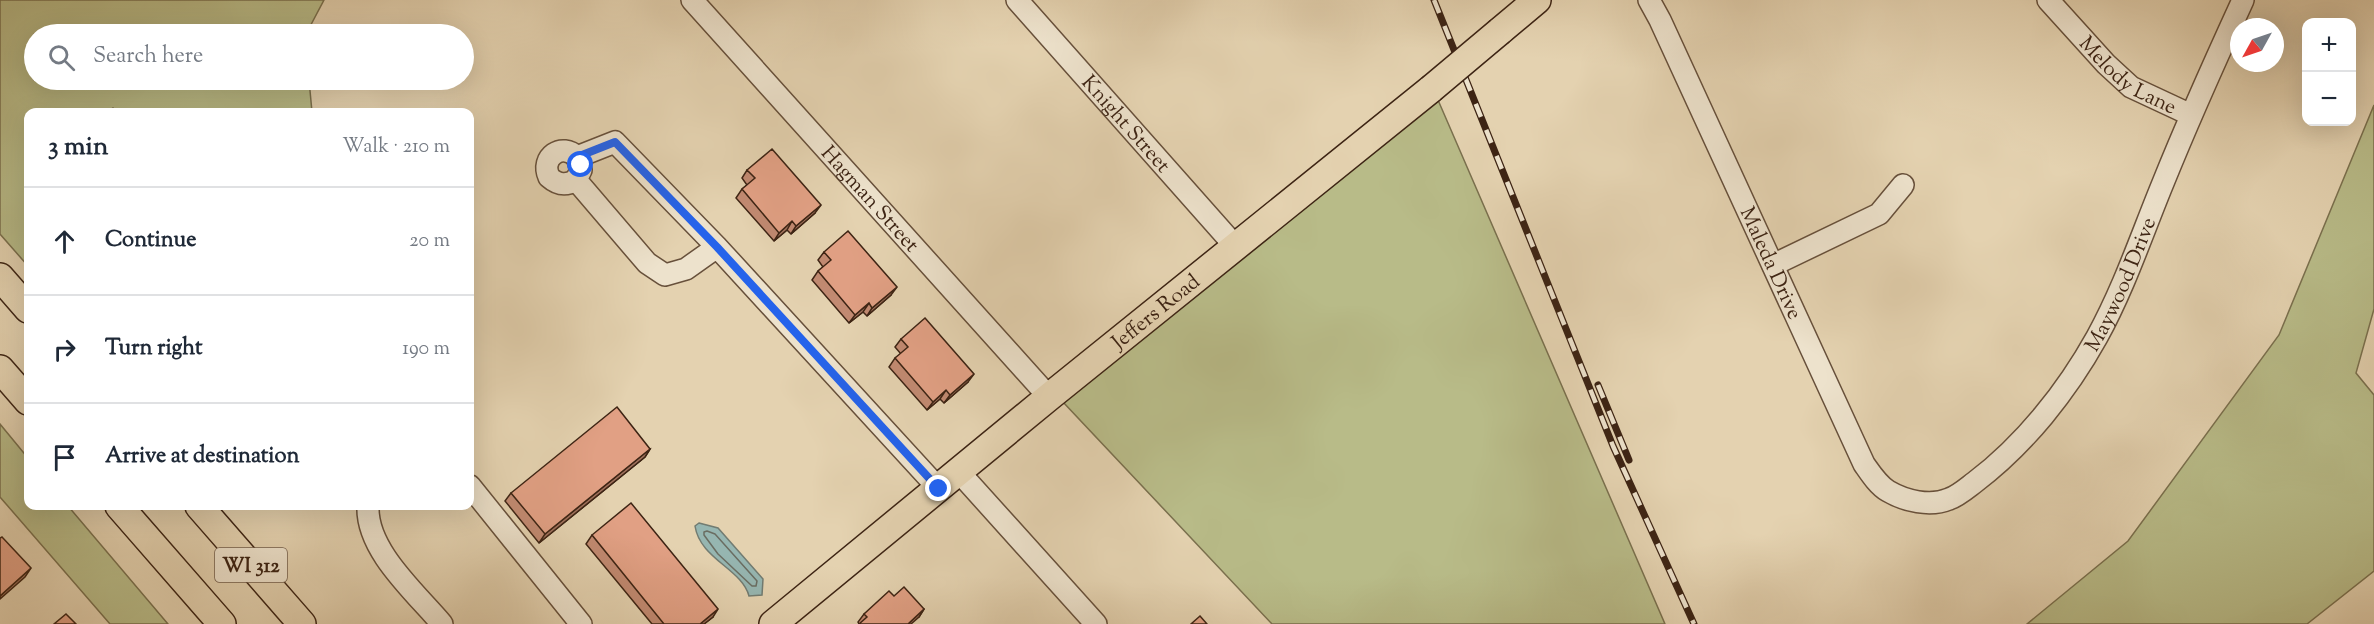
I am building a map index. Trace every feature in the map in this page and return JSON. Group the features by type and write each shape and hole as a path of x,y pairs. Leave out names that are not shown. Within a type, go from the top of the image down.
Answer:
{"main road":[{"name":"Jeffers Road","path":"783,621 1049,396 1431,89 1537,0"},
{"path":"0,277 24,304"},
{"path":"0,369 24,396"},
{"name":"WI 312","path":"122,510 222,624"},
{"name":"WI 312","path":"202,510 302,624"}],"street":[{"name":"Hagman Street","path":"692,0 1049,396"},
{"name":"Knight Street","path":"1017,0 1235,246"},
{"name":"Maleda Drive","path":"1649,0 1864,464 1888,491 1918,502"},
{"name":"Melody Lane","path":"2048,0 2106,64 2131,87 2191,115"},
{"name":"Maywood Drive","path":"1918,502 1933,503 1949,499 1988,472 2025,436 2074,374 2097,338 2116,300 2191,115 2243,0"},
{"path":"577,157 615,142 949,480 1096,624"},
{"path":"561,150 572,152 577,157 580,170 576,180 559,184 549,177 546,165 552,155 561,150"},
{"path":"576,180 647,262 665,275 687,269 717,247"},
{"path":"1773,265 1879,214 1903,185"},
{"path":"474,491 581,624"},
{"path":"369,510 372,536 385,556 442,624"}],"green space":[{"path":"0,0 324,0 311,24 24,24 24,90 310,90 312,108 24,108 24,261 0,234"},
{"path":"1438,100 1665,624 1272,624 1063,402"},
{"path":"2374,105 2374,309 2356,373 2374,395 2374,571 2307,624 2027,624 2128,541 2279,335"},
{"path":"0,424 24,453 24,510 71,510 168,624 110,624 0,497"}],"water":[{"path":"699,523 718,528 763,579 762,595 749,596 738,578 712,556 698,537 695,526"}],"building":[{"path":"772,149 821,205 796,226 792,221 779,233 742,189 755,178 747,170"},
{"path":"848,231 897,287 872,308 869,303 855,315 818,271 831,260 824,252"},
{"path":"925,318 974,374 950,395 946,390 933,402 895,358 908,347 901,339"},
{"path":"617,407 650,449 545,534 511,493"},
{"path":"631,503 718,609 700,624 664,624 592,535"},
{"path":"2,537 31,568 0,596 0,538"},
{"path":"904,587 924,609 908,624 859,624 867,617 864,614 889,591 894,596"},
{"path":"66,614 76,624 54,624"},
{"path":"1200,616 1207,624 1191,624"}],"railway":[{"path":"1434,0 1613,446 1694,624"},
{"path":"1598,385 1629,460"}],"route":[{"path":"581,165 577,157 615,142 717,247 939,489"}]}
